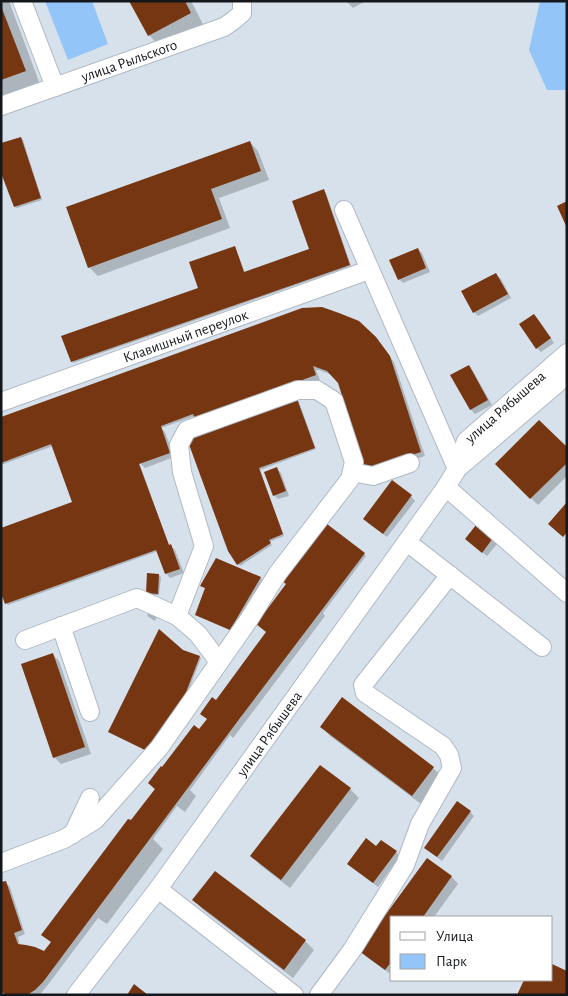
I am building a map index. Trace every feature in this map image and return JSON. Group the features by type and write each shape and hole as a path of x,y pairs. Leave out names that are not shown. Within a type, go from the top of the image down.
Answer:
{"street":[{"path":"22,1 55,87"},
{"name":"улица Рыльского","path":"1,106 224,27 242,13 242,1"},
{"path":"344,210 457,469"},
{"name":"Клавишный переулок","path":"1,402 369,270"},
{"name":"улица Рябышева","path":"76,995 158,889 407,542 457,469 526,399 567,353"},
{"name":"улица Рябышева","path":"526,399 567,375"},
{"path":"1,863 64,839 95,820 159,748 248,621 278,573 350,479 354,462 334,401 317,390 298,390 186,430 179,445 182,472 204,546 177,616"},
{"path":"352,472 373,476 410,463"},
{"path":"446,487 567,593"},
{"path":"407,542 542,647"},
{"path":"318,995 352,950 405,864 420,824 452,768 449,755 443,746 365,693 363,685 450,575"},
{"path":"25,640 137,598 177,616 198,634 219,662"},
{"path":"62,626 90,712"},
{"path":"73,834 90,798"},
{"path":"158,889 294,995"}],"green space":[{"path":"45,1 92,1 108,44 68,60"},
{"path":"540,1 567,1 567,90 547,90 529,50"}],"building":[{"path":"129,1 185,1 191,13 148,36"},
{"path":"1,6 26,71 1,80"},
{"path":"21,137 41,198 14,207 1,173 1,143"},
{"path":"250,141 261,171 211,189 222,219 88,268 66,207"},
{"path":"324,189 350,265 71,362 61,336 198,288 189,262 235,246 244,272 309,249 292,201"},
{"path":"567,201 567,228 557,206"},
{"path":"418,248 426,268 398,280 389,260"},
{"path":"496,273 508,294 473,313 461,291"},
{"path":"322,307 359,321 376,337 390,356 421,452 366,470 338,383 327,371 313,366 316,375 195,419 193,414 161,426 170,453 139,464 169,545 171,544 180,569 165,574 156,550 5,604 1,593 1,528 72,502 51,444 1,463 1,417 302,308"},
{"path":"534,314 551,338 536,349 519,324"},
{"path":"469,365 488,400 470,410 450,375"},
{"path":"297,399 315,448 259,468 283,534 269,540 271,543 237,565 228,551 187,439"},
{"path":"539,420 567,447 567,463 530,499 495,464"},
{"path":"277,467 286,491 273,496 264,472"},
{"path":"392,480 412,495 383,534 363,519"},
{"path":"567,502 567,532 563,537 548,524"},
{"path":"327,524 365,553 43,982 27,995 7,995 1,992 1,882 6,881 22,930 14,933 18,944 35,947 44,951 51,942 41,935 128,819 131,820 155,789 148,783 161,766 194,725 199,729 207,719 200,714 212,697 216,700 266,632 256,624 286,584 279,579 294,560 297,563"},
{"path":"476,525 493,538 482,553 465,539"},
{"path":"216,558 261,577 230,630 195,615 205,588 200,586"},
{"path":"147,573 159,574 158,594 146,593"},
{"path":"159,629 183,650 200,656 180,708 145,750 108,732"},
{"path":"53,653 85,747 53,758 21,664"},
{"path":"342,697 434,767 412,796 320,727"},
{"path":"320,765 351,788 281,880 250,856"},
{"path":"457,801 471,811 437,857 424,848"},
{"path":"366,838 376,846 381,840 397,851 373,883 347,864"},
{"path":"427,858 452,876 424,916 390,916 390,964 385,970 359,951"},
{"path":"215,871 306,940 284,970 192,900"},
{"path":"553,964 567,971 567,995 517,995 524,981 553,981"},
{"path":"134,984 148,995 127,995"}]}
